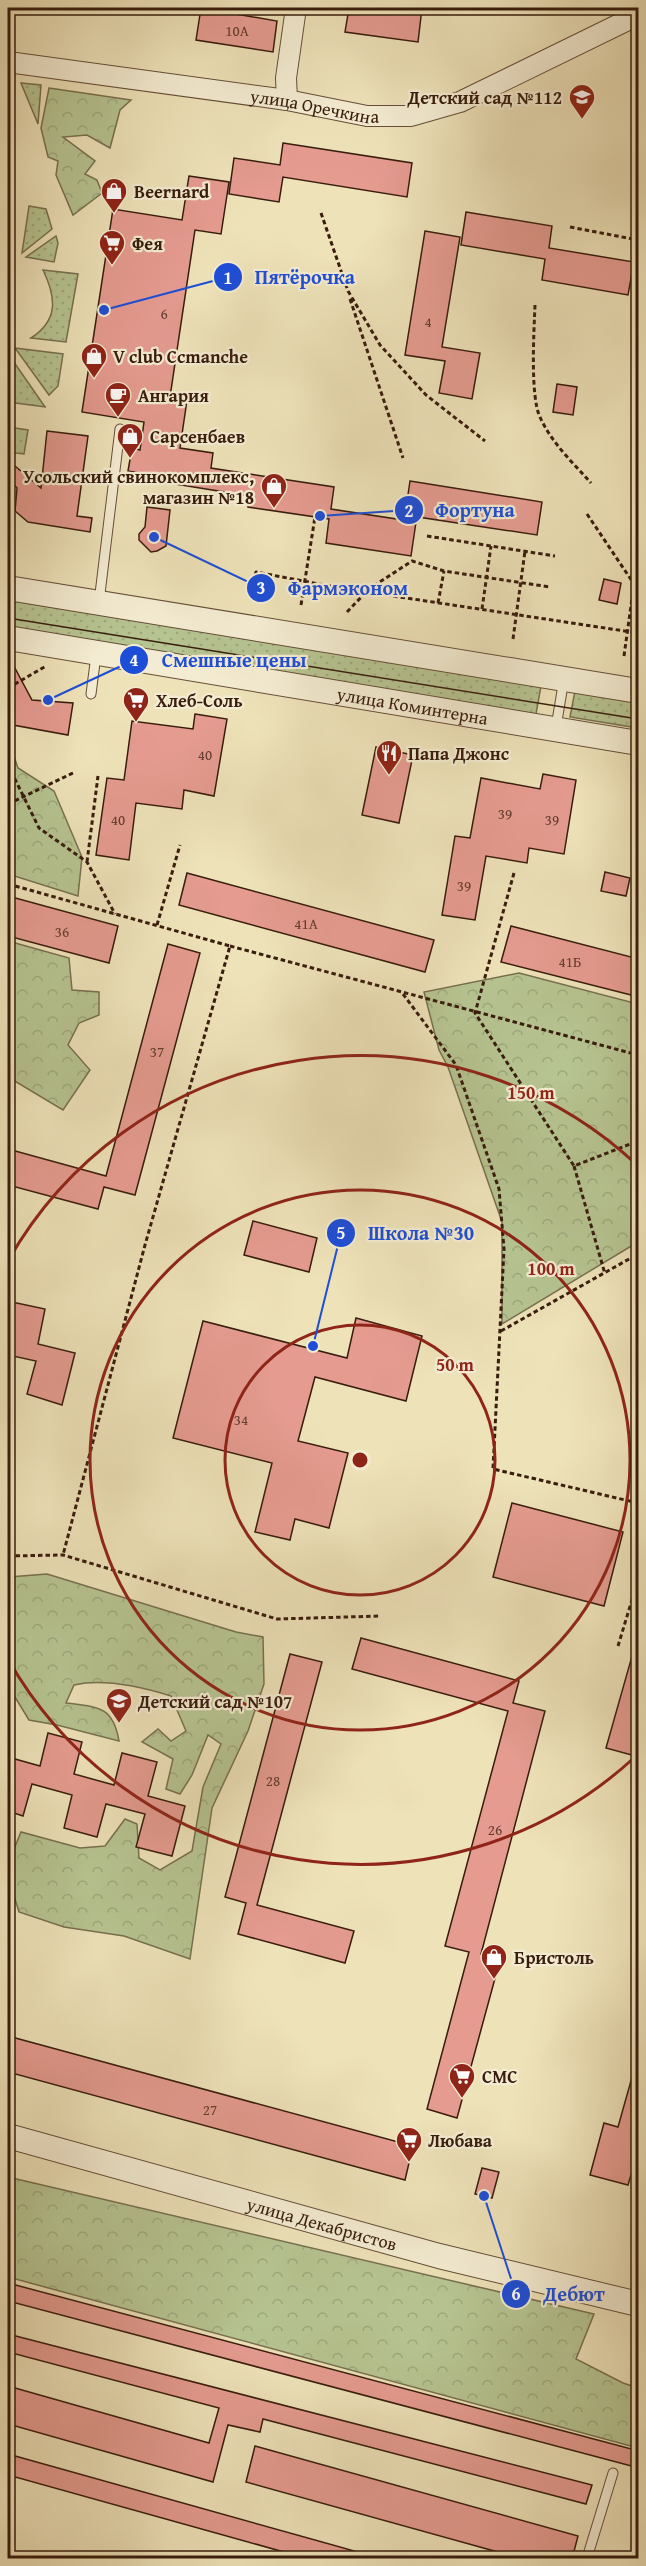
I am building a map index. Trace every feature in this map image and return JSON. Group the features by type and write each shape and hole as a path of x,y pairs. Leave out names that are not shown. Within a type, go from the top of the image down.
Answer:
{"street":[{"path":"286,100 286,78 296,8"},
{"name":"улица Оречкина","path":"8,62 286,100 367,116 411,116 460,102 639,15"},
{"path":"8,588 639,691"},
{"name":"улица Коминтерна","path":"8,638 639,743"},
{"name":"улица Декабристов","path":"8,2136 439,2256 639,2304"}],"lane":[{"path":"99,602 120,429"},
{"path":"91,694 97,653"},
{"path":"556,729 564,679"},
{"path":"587,2559 613,2473"}],"path":[{"path":"321,213 402,458"},
{"path":"570,227 639,240"},
{"path":"348,291 380,345 411,379 426,395 485,441"},
{"path":"535,305 533,354 538,415 553,440 591,483"},
{"path":"587,514 634,584"},
{"path":"301,605 315,518"},
{"path":"427,536 555,556"},
{"path":"482,610 491,546"},
{"path":"513,639 525,551"},
{"path":"347,612 366,592 412,561 444,571 550,587"},
{"path":"438,603 444,571"},
{"path":"250,597 256,572 366,592 639,633"},
{"path":"624,657 634,584 639,579"},
{"path":"8,688 46,666"},
{"path":"8,765 39,828 87,862 115,914"},
{"path":"8,804 73,772"},
{"path":"87,862 98,776"},
{"path":"157,925 180,846"},
{"path":"514,873 475,1013 574,1166 605,1274"},
{"path":"8,884 403,994 639,1055"},
{"path":"63,1555 145,1245 230,946"},
{"path":"403,994 456,1065 499,1189 504,1249 493,1469 639,1503"},
{"path":"574,1166 639,1141"},
{"path":"501,1331 639,1254"},
{"path":"8,1556 63,1555 277,1619 381,1616"},
{"path":"618,1646 639,1580"}],"green space":[{"path":"21,83 41,85 38,124"},
{"path":"49,88 131,100 120,110 110,148 87,135 63,137 95,161 85,174 97,180 102,193 73,215 56,175 58,161 48,157 41,128"},
{"path":"29,206 46,209 52,229 22,253"},
{"path":"56,236 58,243 54,262 26,257"},
{"path":"43,270 78,274 66,342 31,338 47,324 51,316 51,289"},
{"path":"15,348 63,354 58,386 49,395"},
{"path":"9,355 45,407 8,402"},
{"path":"8,427 28,430 24,454 8,452"},
{"path":"8,600 541,686 536,714 8,629"},
{"path":"575,691 638,701 638,728 570,717"},
{"path":"8,739 18,768 54,791 82,857 78,896 8,874"},
{"path":"8,941 69,958 72,990 99,992 99,1015 79,1023 68,1045 90,1070 63,1110 8,1077"},
{"path":"519,973 638,1004 638,1242 502,1324 502,1222 448,1067 439,1050 424,992"},
{"name":"Детский сад №107","path":"47,1574 236,1632 263,1637 264,1684 248,1731 212,1808 190,1959 124,1936 64,1927 19,1912 8,1877 8,1864 21,1832 80,1848 105,1846 125,1819 137,1824 139,1858 160,1870 192,1851 203,1787 221,1744 208,1735 192,1775 180,1794 166,1789 173,1759 142,1742 158,1729 171,1741 186,1731 171,1696 110,1683 74,1685 66,1703 102,1710 113,1721 119,1741 29,1720 15,1697 8,1715 9,1577"},
{"path":"8,2177 594,2314 576,2359 623,2383 638,2388 638,2448 8,2277"}],"building":[{"path":"201,8 277,21 273,52 196,40"},
{"path":"349,8 422,8 418,42 345,32"},
{"path":"283,143 412,163 407,197 283,177 279,202 229,194 234,158 280,165"},
{"path":"189,176 229,182 221,234 195,230 170,397 187,400 180,448 213,453 211,468 334,487 331,509 416,522 411,556 326,543 329,519 248,507 249,496 156,481 157,476 128,471 132,448 140,450 144,422 82,412 113,209 182,220"},
{"path":"466,212 552,226 549,248 634,262 628,295 542,280 545,259 461,245"},
{"path":"425,231 460,237 442,347 480,353 472,399 439,393 445,361 405,355"},
{"path":"557,384 577,387 573,415 553,412"},
{"path":"47,431 88,436 77,516 92,518 90,532 28,522 15,511 17,488 8,478 8,460 41,488"},
{"path":"410,481 542,502 537,535 405,515"},
{"path":"147,507 170,510 166,546 151,552 139,540 139,534 145,527"},
{"path":"604,579 621,583 617,604 599,600"},
{"path":"8,655 32,700 73,703 68,735 13,725 8,715"},
{"path":"195,714 227,719 214,796 184,790 182,809 136,803 129,860 96,855 107,778 124,780 132,721 193,729"},
{"path":"376,747 413,755 399,823 362,815"},
{"path":"543,774 576,780 564,854 529,848 527,863 486,856 475,920 442,915 455,836 470,838 481,778 540,789"},
{"path":"605,872 630,878 626,896 601,891"},
{"path":"187,873 434,940 425,972 179,905"},
{"path":"8,896 118,926 109,963 8,936"},
{"path":"511,926 639,959 639,997 501,962"},
{"path":"168,944 200,953 135,1195 104,1187 98,1209 8,1185 8,1149 106,1176"},
{"path":"253,1221 317,1238 309,1272 244,1255"},
{"path":"12,1302 45,1309 38,1344 75,1353 62,1405 27,1394 36,1361 8,1355 8,1319"},
{"path":"356,1318 422,1336 406,1401 315,1377 298,1441 348,1453 329,1528 295,1519 290,1540 255,1532 272,1463 173,1438 203,1321 347,1358"},
{"path":"512,1503 623,1532 604,1606 493,1577"},
{"path":"361,1638 519,1681 513,1703 545,1711 481,1954 500,1960 457,2118 427,2109 469,1952 445,1946 508,1711 352,1669"},
{"path":"634,1649 639,1650 639,1757 606,1748"},
{"path":"290,1654 322,1662 257,1905 354,1931 345,1963 238,1934 246,1903 225,1897"},
{"path":"48,1733 82,1742 74,1774 114,1785 122,1753 157,1762 148,1796 185,1806 172,1856 136,1847 145,1814 106,1804 97,1837 64,1828 72,1795 32,1784 23,1816 8,1811 8,1757 40,1766"},
{"path":"8,2036 413,2146 405,2180 8,2072"},
{"path":"634,2070 639,2071 639,2148 628,2185 590,2175 604,2123 618,2127"},
{"path":"482,2168 499,2172 492,2198 475,2194"},
{"path":"8,2283 639,2451 639,2468 8,2301"},
{"path":"8,2334 592,2485 586,2504 263,2419 260,2432 228,2425 213,2482 8,2424 8,2386 209,2443 219,2408 8,2352"},
{"path":"255,2446 578,2536 572,2559 523,2559 246,2482"},
{"path":"8,2454 365,2554 365,2559 309,2559 8,2475"}],"tram line":[{"path":"8,618 638,719"}],"place":[{"name":"Детский сад №112","path":"582,120"},
{"name":"Beernard","path":"114,214"},
{"name":"Фея","path":"112,266"},
{"name":"Пятёрочка","path":"104,310"},
{"name":"V club Ccmanche","path":"94,379"},
{"name":"Ангария","path":"118,418"},
{"name":"Сарсенбаев","path":"130,459"},
{"name":"Усольский свинокомплекс, магазин №18","path":"274,509"},
{"name":"Фортуна","path":"320,516"},
{"name":"Фармэконом","path":"154,537"},
{"name":"Смешные цены","path":"48,700"},
{"name":"Хлеб-Соль","path":"136,723"},
{"name":"Папа Джонс","path":"389,776"},
{"name":"Школа №30","path":"313,1346"},
{"name":"Детский сад №107","path":"119,1724"},
{"name":"Бристоль","path":"494,1980"},
{"name":"СМС","path":"462,2099"},
{"name":"Любава","path":"409,2163"},
{"name":"Дебют","path":"484,2196"}]}
